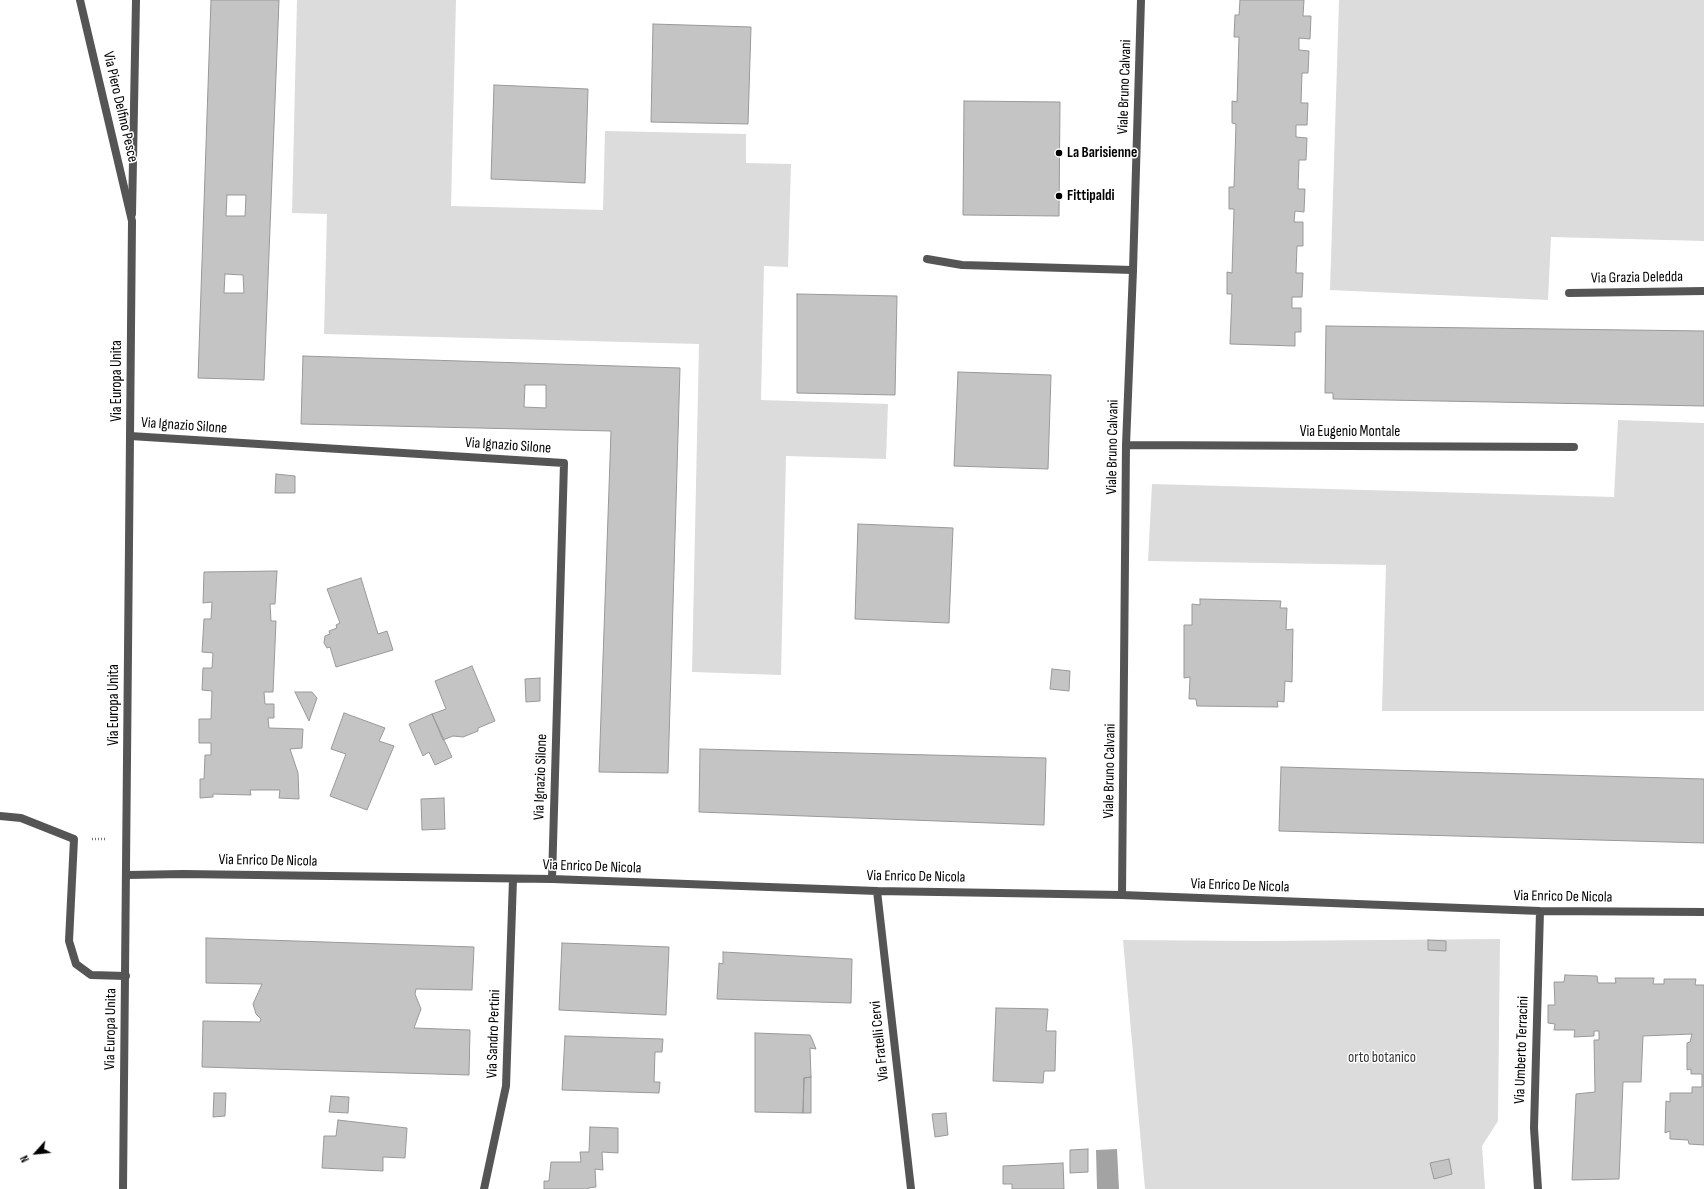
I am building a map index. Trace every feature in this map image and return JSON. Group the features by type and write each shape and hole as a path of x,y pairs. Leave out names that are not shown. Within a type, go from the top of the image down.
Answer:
{"street":[{"name":"Via Piero Delfino Pesce","path":"80,0 132,221"},
{"path":"132,221 136,0"},
{"name":"Viale Bruno Calvani","path":"1122,895 1126,445 1141,0"},
{"name":"Via Europa Unita","path":"123,1189 132,221"},
{"path":"927,259 962,265 1133,270"},
{"name":"Via Grazia Deledda","path":"1569,292 1704,291"},
{"name":"Via Ignazio Silone","path":"130,436 564,463 552,879"},
{"name":"Via Eugenio Montale","path":"1126,445 1574,447"},
{"path":"0,816 22,818 74,839 69,941 76,964 91,975 126,976"},
{"name":"Via Enrico De Nicola","path":"127,876 183,874 552,879 877,891 1122,895 1540,911 1704,912"},
{"name":"Via Sandro Pertini","path":"484,1189 506,1086 513,879"},
{"name":"Via Fratelli Cervi","path":"877,891 911,1189"},
{"name":"Via Umberto Terracini","path":"1538,1189 1534,1128 1540,911"}],"green space":[{"path":"297,0 456,0 451,206 603,210 605,131 746,134 746,163 791,164 788,267 764,266 761,400 888,404 886,459 786,456 781,675 692,672 699,344 324,334 327,214 292,213"},
{"path":"1339,0 1704,0 1704,241 1551,237 1548,300 1330,290"},
{"path":"1618,420 1704,423 1704,711 1382,711 1386,565 1148,561 1152,484 1614,497"},
{"name":"orto botanico","path":"1500,939 1498,1121 1482,1146 1485,1189 1145,1189 1123,940 1260,941"}],"shaded area":[{"path":"1117,1149 1119,1189 1097,1189 1096,1150"}],"building":[{"path":"211,0 279,0 264,380 198,378","holes":["227,195 246,195 245,216 226,216","225,274 243,275 244,293 224,293"]},
{"path":"1240,0 1304,0 1303,16 1311,16 1310,39 1299,38 1299,50 1309,51 1308,73 1302,73 1301,103 1308,103 1307,125 1296,125 1296,137 1307,138 1306,160 1299,160 1298,189 1305,189 1304,212 1295,211 1294,222 1303,222 1303,246 1297,246 1296,273 1303,273 1302,297 1292,297 1292,308 1301,308 1301,332 1295,332 1295,346 1230,344 1232,294 1227,294 1227,272 1232,273 1234,209 1229,209 1229,187 1234,187 1236,124 1232,123 1232,101 1237,102 1239,37 1234,37 1235,15 1239,15"},
{"path":"653,24 751,27 748,124 651,122"},
{"path":"494,85 588,89 585,183 491,179"},
{"path":"964,101 1060,102 1059,216 963,215"},
{"path":"797,294 897,296 895,395 797,393"},
{"path":"1326,326 1704,331 1704,406 1333,399 1333,393 1325,393"},
{"path":"303,356 680,368 668,773 599,772 611,431 301,424","holes":["525,385 546,385 546,408 524,407"]},
{"path":"958,372 1051,375 1048,469 954,466"},
{"path":"276,474 295,476 295,493 275,493"},
{"path":"858,524 953,528 949,623 855,619"},
{"path":"277,571 275,604 270,604 271,621 276,621 273,692 264,692 265,704 274,704 274,718 268,718 269,728 303,729 302,748 290,749 298,773 299,799 279,798 280,790 250,790 251,795 213,794 213,797 200,798 200,779 204,779 205,755 211,755 211,743 199,743 199,719 211,719 212,691 202,690 203,668 212,668 213,653 202,652 204,619 211,619 212,602 203,603 204,572"},
{"path":"361,578 378,634 387,631 393,650 336,667 330,647 327,648 324,643 325,636 330,634 329,631 337,628 336,625 340,623 327,589"},
{"path":"1200,599 1281,601 1280,608 1287,608 1286,630 1293,629 1292,682 1285,681 1284,702 1277,701 1278,707 1197,706 1196,699 1189,699 1190,677 1184,678 1184,625 1192,625 1192,604 1200,605"},
{"path":"472,666 495,721 478,728 478,731 463,737 453,736 443,740 432,714 446,709 435,681"},
{"path":"1052,669 1070,671 1069,691 1050,689"},
{"path":"540,678 540,701 526,702 525,679"},
{"path":"295,692 312,692 317,698 309,721"},
{"path":"344,713 385,728 379,741 394,746 367,810 330,796 346,754 331,749"},
{"path":"432,714 452,757 435,765 429,752 423,756 409,724"},
{"path":"700,749 1046,758 1044,825 699,812"},
{"path":"1281,767 1704,779 1704,843 1279,831"},
{"path":"444,798 445,829 422,830 421,799"},
{"path":"206,938 474,947 472,990 416,989 415,994 421,1009 414,1028 470,1030 469,1075 202,1067 203,1021 260,1022 261,1019 256,1014 253,1004 262,984 206,983"},
{"path":"1428,940 1446,941 1446,951 1428,950"},
{"path":"562,943 669,947 666,1015 559,1010"},
{"path":"723,952 852,959 851,1003 717,999 719,963 723,964"},
{"path":"1565,975 1597,976 1598,983 1616,983 1615,978 1654,978 1653,984 1664,984 1664,979 1696,979 1695,985 1704,985 1704,1145 1689,1144 1688,1140 1670,1139 1670,1131 1665,1133 1666,1101 1670,1102 1670,1093 1692,1093 1692,1087 1702,1087 1702,1074 1691,1074 1691,1069 1687,1070 1687,1043 1690,1042 1692,1034 1643,1036 1641,1082 1623,1082 1619,1179 1572,1180 1576,1094 1595,1092 1594,1040 1599,1040 1599,1031 1594,1031 1594,1036 1574,1037 1575,1030 1554,1030 1555,1024 1548,1023 1548,1005 1555,1005 1554,982 1564,982"},
{"path":"996,1008 1048,1009 1046,1031 1056,1031 1055,1071 1044,1071 1043,1083 993,1081"},
{"path":"755,1033 810,1035 816,1049 810,1048 811,1077 804,1078 803,1113 755,1112"},
{"path":"565,1036 663,1039 662,1052 655,1052 654,1082 660,1082 659,1093 562,1090"},
{"path":"811,1077 811,1113 803,1113 804,1078"},
{"path":"214,1093 226,1093 225,1116 213,1117"},
{"path":"331,1096 349,1097 348,1113 329,1112"},
{"path":"946,1113 948,1135 935,1137 932,1114"},
{"path":"338,1120 407,1128 405,1158 383,1157 383,1171 322,1168 324,1136 336,1136"},
{"path":"590,1127 618,1128 618,1153 602,1152 603,1170 595,1169 596,1187 588,1189 544,1189 544,1181 549,1181 551,1162 581,1162 580,1152 589,1152"},
{"path":"1088,1149 1088,1172 1070,1173 1070,1150"},
{"path":"1449,1159 1452,1174 1434,1179 1430,1163"},
{"path":"1063,1163 1064,1189 1012,1189 1012,1184 1003,1184 1003,1166"}],"place":[{"name":"La Barisienne","path":"1059,153"},
{"name":"Fittipaldi","path":"1059,196"}]}
